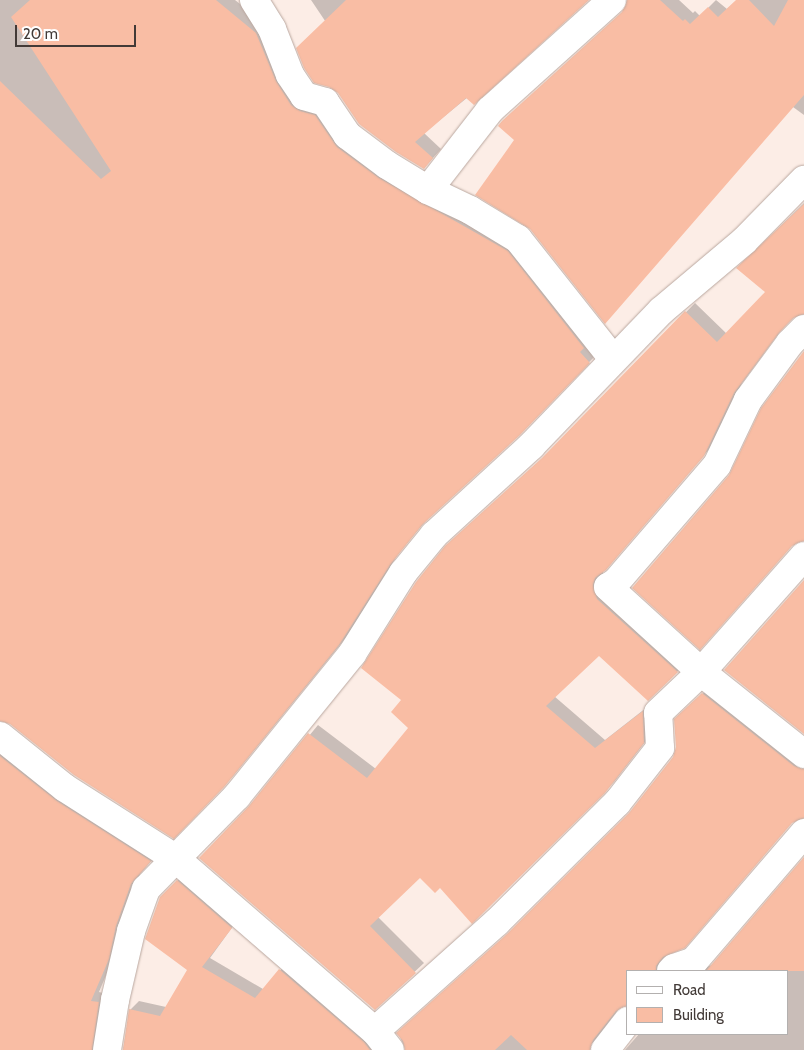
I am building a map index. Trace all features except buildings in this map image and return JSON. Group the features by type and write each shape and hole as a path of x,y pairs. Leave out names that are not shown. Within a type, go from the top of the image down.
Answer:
{"street":[{"path":"254,0 272,29 290,75 304,96 325,102 347,135 387,165 428,190 470,210 518,239 614,359"},
{"path":"428,190 490,110 612,0"},
{"path":"107,1050 115,1000 131,931 146,889 237,796 352,654 403,573 434,535 530,446 661,311 744,240 804,180"},
{"path":"804,329 790,343 748,400 717,465 616,582 608,587 701,672 804,754"},
{"path":"0,736 65,788 175,858 383,1040 497,922 617,803 660,748 658,713 701,672 804,556"},
{"path":"672,970 694,961 804,833"},
{"path":"605,1050 626,1024"}]}
